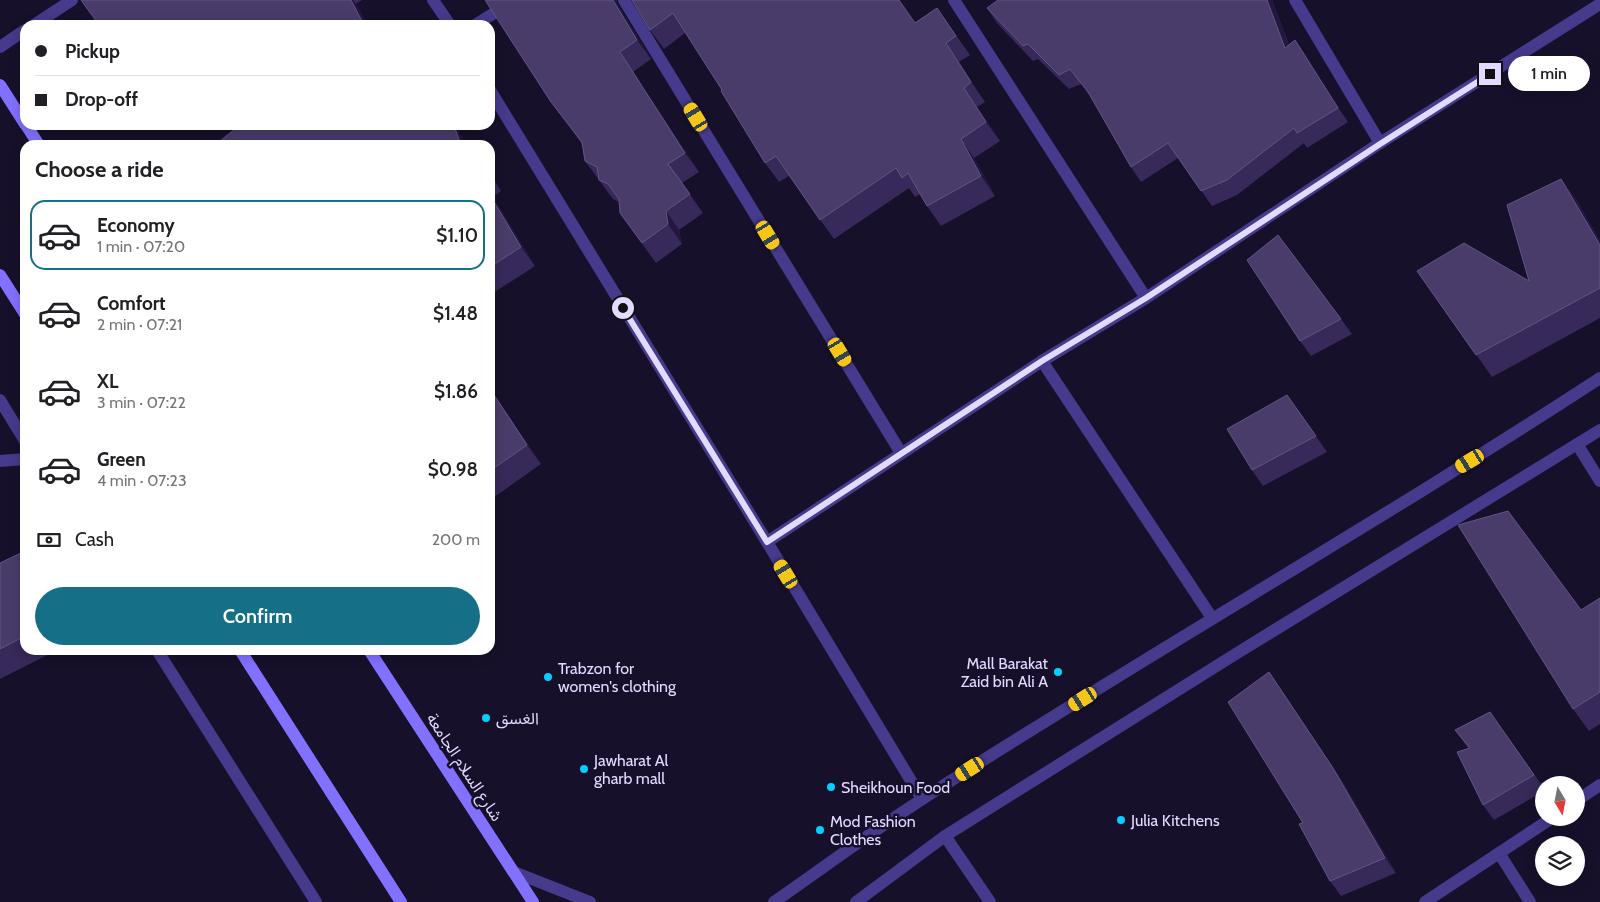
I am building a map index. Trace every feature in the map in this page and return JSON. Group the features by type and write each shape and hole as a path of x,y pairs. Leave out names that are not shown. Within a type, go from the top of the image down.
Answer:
{"main road":[{"path":"0,85 20,116"},
{"path":"0,275 20,306"},
{"path":"243,655 401,902"},
{"name":"شارع السلام الجامعة","path":"372,655 534,902"}],"street":[{"path":"42,20 72,0"},
{"path":"433,0 447,20"},
{"path":"483,20 515,0"},
{"path":"624,0 901,453"},
{"path":"954,0 1146,298"},
{"path":"1295,0 1380,144"},
{"path":"767,542 1042,361 1146,298 1380,144 1600,4"},
{"path":"0,47 20,33"},
{"path":"495,98 922,799"},
{"path":"1042,361 1212,618"},
{"path":"774,902 922,799 1212,618 1470,461 1600,378"},
{"path":"0,400 20,433"},
{"path":"856,902 945,836 1234,655 1600,430"},
{"path":"1577,444 1600,481"},
{"path":"0,461 20,459"},
{"path":"160,655 316,902"},
{"path":"1585,795 1600,785"},
{"path":"1425,902 1540,826"},
{"path":"945,836 990,902"},
{"path":"1499,853 1530,902"},
{"path":"514,872 590,902"}],"building":[{"path":"81,0 351,0 361,20 95,20"},
{"path":"485,0 613,0 637,40 620,52 685,153 668,164 690,194 666,211 668,224 642,243 620,213 619,199 608,184 599,180 597,167 585,161 582,142 551,102"},
{"path":"632,0 899,0 915,23 937,8 956,36 946,43 971,82 964,88 986,122 961,139 981,176 927,206 908,173 902,178 896,168 820,220 776,156 765,163 722,90 673,13 650,30"},
{"path":"998,0 1267,0 1285,48 1295,40 1338,108 1297,133 1294,128 1227,180 1201,191 1168,143 1131,167 1088,92 1070,69 1059,75 1028,44 1023,46 987,8"},
{"path":"234,130 455,130 459,140 221,140"},
{"path":"1561,179 1600,245 1600,288 1476,355 1417,271 1464,243 1529,281 1507,205"},
{"path":"495,203 521,247 495,264"},
{"path":"1278,235 1341,319 1300,341 1247,260"},
{"path":"1287,395 1316,436 1252,470 1227,429"},
{"path":"495,397 527,445 495,467"},
{"path":"1508,511 1581,610 1600,598 1600,692 1573,709 1458,525"},
{"path":"20,553 20,639 0,649 0,563"},
{"path":"1269,672 1333,768 1385,858 1330,881 1299,824 1303,823 1228,702"},
{"path":"1490,712 1534,775 1483,805 1457,752 1470,748 1455,730"}],"place":[{"name":"Mall Barakat Zaid bin Ali A","path":"1058,672"},
{"name":"Trabzon for women's clothing","path":"548,677"},
{"name":"الغسق","path":"486,718"},
{"name":"Jawharat Al gharb mall","path":"584,769"},
{"name":"Sheikhoun Food","path":"831,787"},
{"name":"Julia Kitchens","path":"1121,820"},
{"name":"Mod Fashion Clothes","path":"820,830"}],"route":[{"path":"623,308 767,542 1042,361 1146,298 1490,74"}]}
